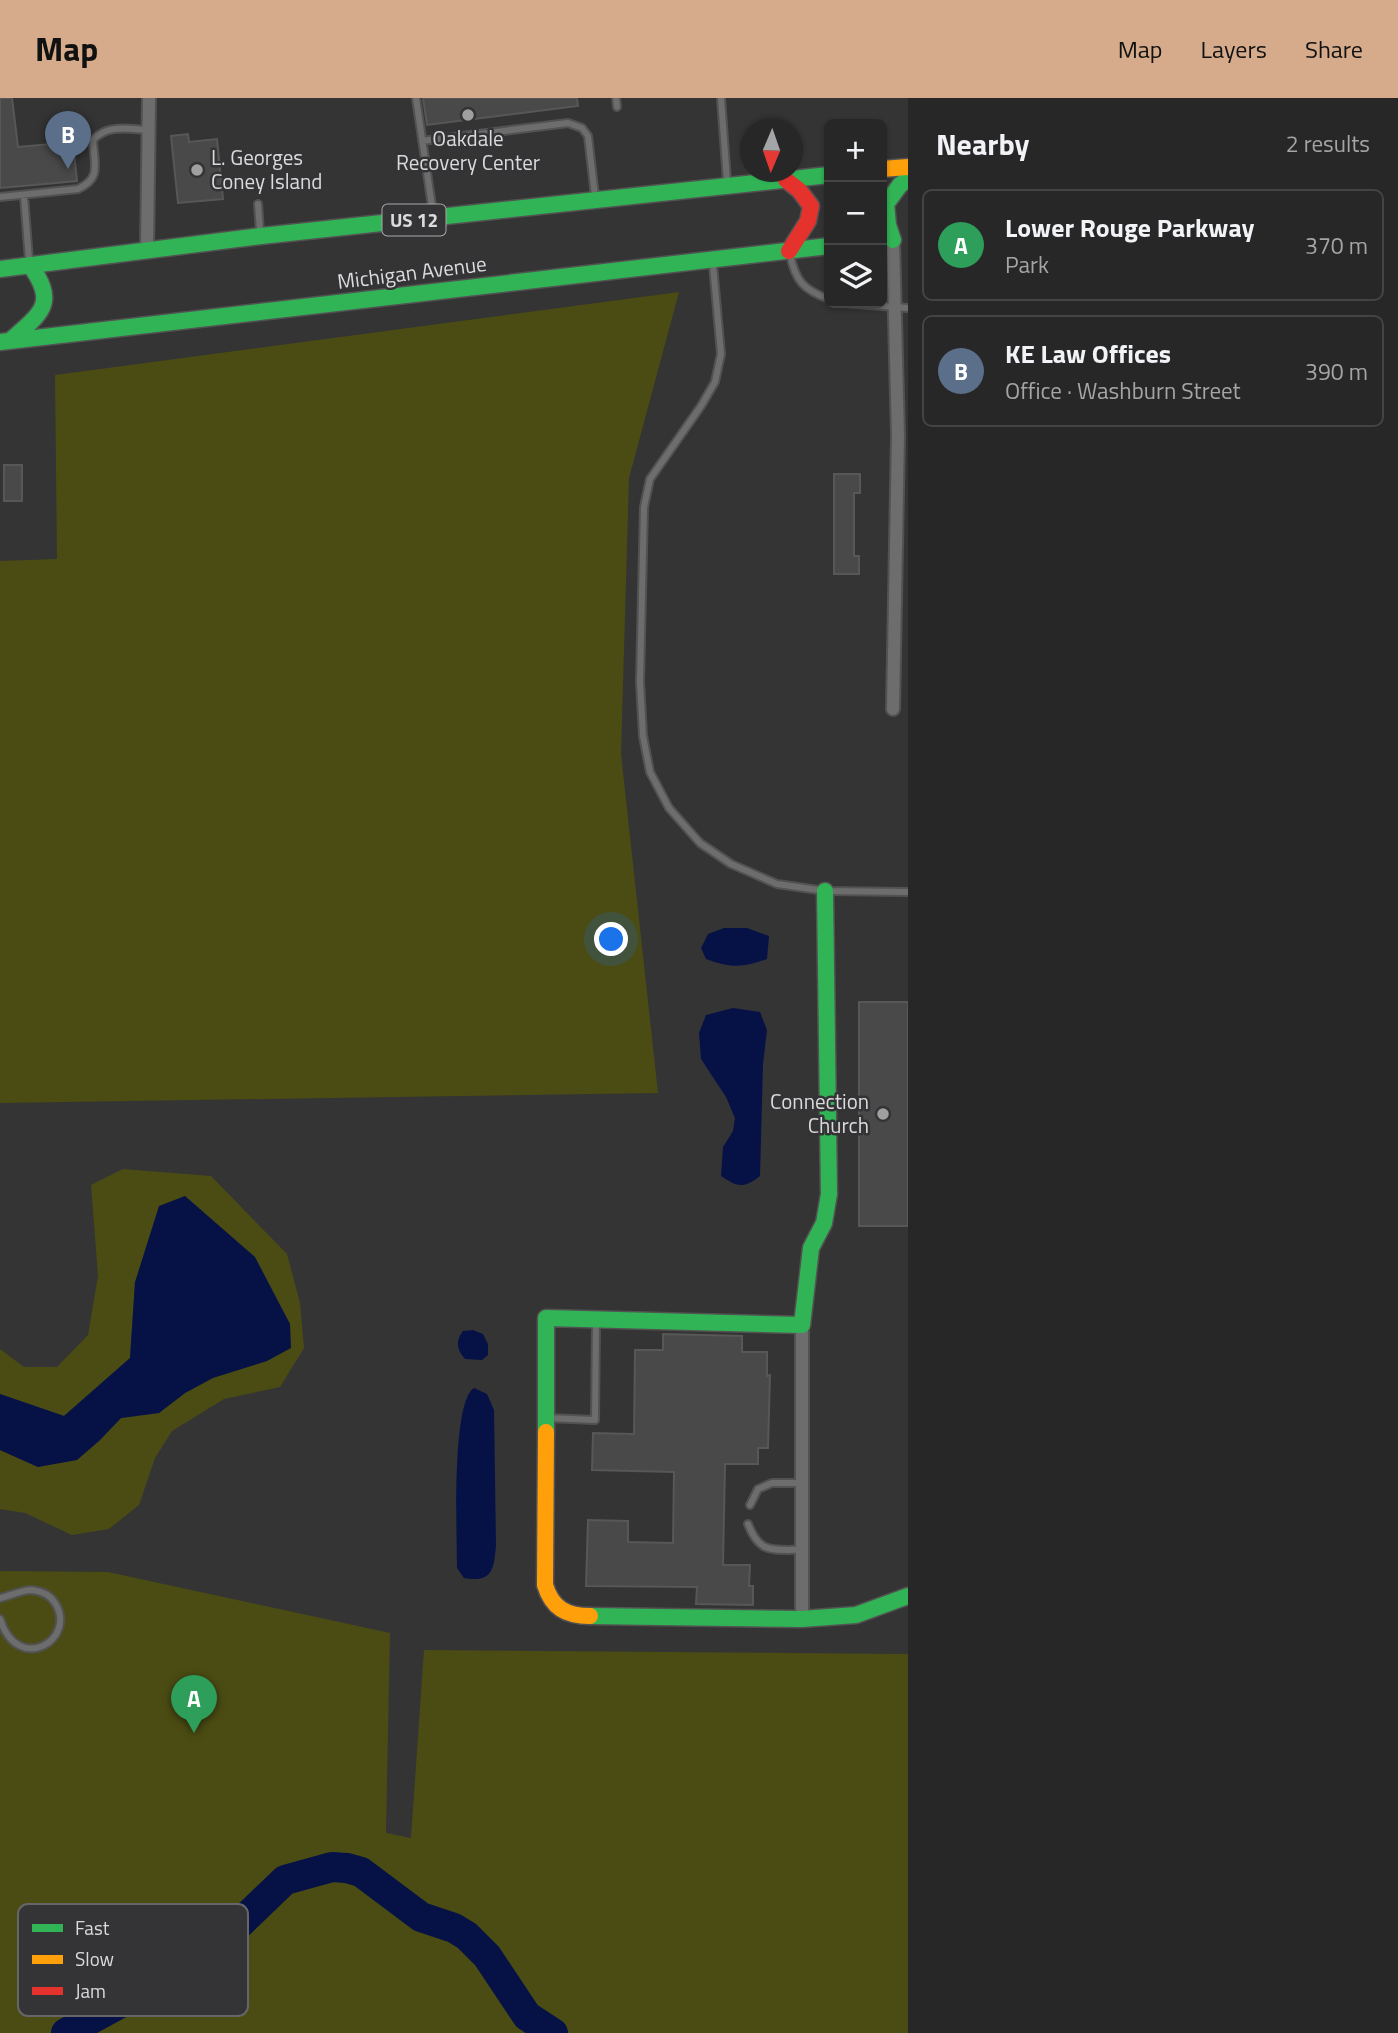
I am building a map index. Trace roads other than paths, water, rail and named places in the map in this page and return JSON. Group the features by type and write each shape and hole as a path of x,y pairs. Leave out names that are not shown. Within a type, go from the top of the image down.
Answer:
{"main road":[{"path":"887,168 908,166"},
{"name":"US 12","path":"803,178 824,176"},
{"path":"894,239 888,225 886,204 908,179"},
{"name":"US 12","path":"0,269 261,236 769,182"},
{"path":"789,182 804,193 810,201 812,211 810,219 789,251"},
{"name":"Michigan Avenue","path":"5,341 824,247"},
{"path":"5,341 45,307 45,289 30,265"},
{"path":"825,891 829,1194 824,1223 811,1248 802,1325 546,1318 545,1585 548,1598 557,1610 576,1616 802,1619 856,1615 908,1596"}],"street":[{"path":"148,251 149,98"},
{"path":"894,239 902,309 894,709"},
{"path":"802,1325 802,1619"}],"lane":[{"path":"416,98 434,218"},
{"path":"617,98 617,107"},
{"path":"721,98 727,187"},
{"path":"422,141 568,123 582,128 587,136 596,201"},
{"path":"0,197 78,189 89,184 94,175 93,141 100,133 111,129 147,130"},
{"path":"24,196 30,265"},
{"path":"258,204 261,236"},
{"path":"789,251 794,274 801,284 824,296"},
{"path":"712,259 721,354 715,382 650,479 644,507 640,682 643,736 650,772 669,808 700,843 731,864 777,884 825,891 908,892"},
{"path":"545,1418 595,1420 596,1319"},
{"path":"750,1505 758,1489 772,1483 803,1483"},
{"path":"748,1524 754,1541 769,1549 802,1550"},
{"path":"0,1598 26,1590 44,1593 57,1606 60,1624 51,1641 32,1648 13,1643 6,1635 0,1619"}],"waterway":[{"path":"248,1916 285,1880 332,1867 361,1872 421,1917 454,1928 467,1936 487,1956 527,2016 553,2033"},
{"path":"66,2033 97,2016"}],"place":[{"name":"Oakdale Recovery Center","path":"468,115"},
{"name":"KE Law Offices","path":"68,169"},
{"name":"L. Georges Coney Island","path":"197,170"},
{"name":"Connection Church","path":"883,1114"},
{"name":"Lower Rouge Parkway","path":"194,1733"}]}
